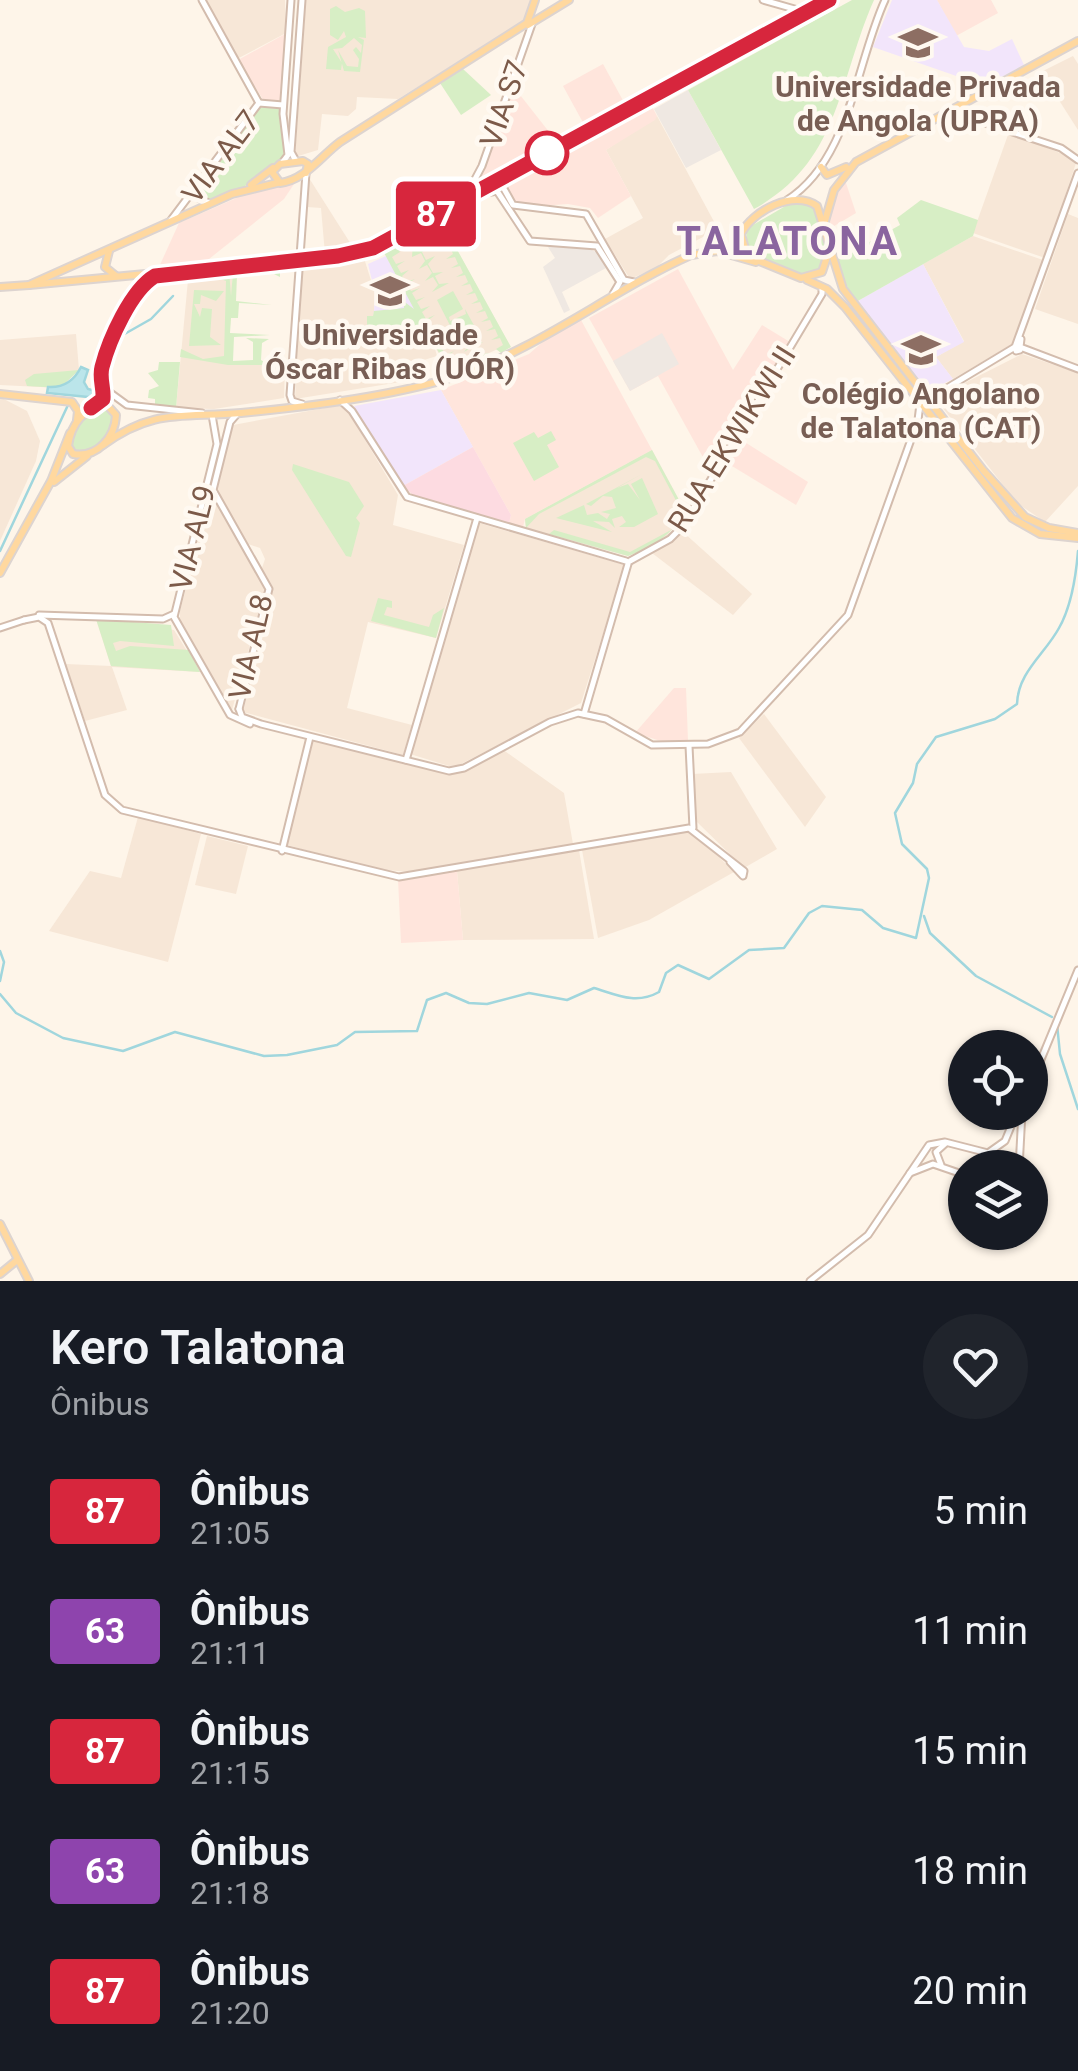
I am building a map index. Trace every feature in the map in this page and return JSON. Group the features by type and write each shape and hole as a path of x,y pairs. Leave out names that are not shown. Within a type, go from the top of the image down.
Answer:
{"main road":[{"path":"535,3 542,12 567,0"},
{"path":"509,35 567,0"},
{"path":"0,287 296,260 370,249 826,1"},
{"path":"29,284 232,194 280,164 299,161 340,142 509,35 530,20 535,3"},
{"path":"544,16 554,4"},
{"path":"821,166 826,176 856,162 1078,41"},
{"path":"232,194 283,183 306,172 340,142"},
{"path":"299,161 308,164 306,172"},
{"path":"825,227 834,190 856,162"},
{"path":"280,164 272,175 283,183"},
{"path":"756,262 743,250 743,228 788,200 813,203 825,227 828,251 848,304"},
{"path":"114,247 105,258 105,267 112,276 122,277"},
{"path":"35,507 63,473 149,419 239,413 436,382 476,369 658,272 708,250 820,284 848,304 934,406 955,440"},
{"path":"801,278 820,274 828,251"},
{"path":"905,376 920,403 1015,515 1066,535 1078,535"},
{"path":"0,394 72,402 79,414 0,573"},
{"path":"75,424 91,408 107,405 116,415 113,432 103,445"},
{"path":"70,433 68,446 73,454 93,452"},
{"path":"0,1227 27,1281"},
{"path":"0,1227 27,1281"},
{"path":"0,1274 16,1261"}],"street":[{"path":"202,0 259,103"},
{"path":"299,161 292,155 302,0"},
{"path":"763,0 808,12"},
{"path":"788,200 821,166 885,0"},
{"path":"280,164 288,155 282,120 291,1"},
{"path":"792,10 792,20"},
{"name":"VIA S7","path":"488,186 479,183 480,173 534,22"},
{"name":"VIA S7","path":"509,35 524,30 528,36"},
{"path":"287,56 290,60 298,56"},
{"name":"VIA AL7","path":"164,225 259,103 284,105"},
{"path":"944,114 960,112 1078,157"},
{"path":"282,120 288,124 293,120"},
{"path":"514,171 505,181 504,192 513,204 526,210 583,212 627,282 658,272"},
{"path":"302,404 292,401 290,394 296,260 306,172"},
{"name":"VIA S7","path":"460,201 480,173"},
{"path":"934,406 934,396 1018,348 1078,173"},
{"path":"198,186 201,200 217,201"},
{"path":"460,201 497,191 516,224 533,242 582,244 600,249 620,282 616,292 598,304"},
{"path":"516,224 526,210"},
{"path":"582,244 593,241 597,230"},
{"path":"91,408 103,399 107,356 142,285 168,273"},
{"name":"RUA EKWIKWI II","path":"628,562 670,539 683,526 818,300 820,284"},
{"path":"818,300 826,292 834,294"},
{"path":"1018,348 1078,369"},
{"path":"102,381 111,397 121,403 207,413 217,429 225,418 227,431"},
{"path":"922,392 949,386"},
{"path":"354,396 349,402 352,410 404,494 628,562 584,714"},
{"path":"331,399 352,410"},
{"path":"239,709 244,718 262,724 459,770 550,722 584,714 606,719 652,745 722,742 750,724 844,620 918,420 920,403"},
{"path":"217,459 227,431 239,413"},
{"path":"918,420 928,413"},
{"name":"VIA AL9","path":"217,429 217,459 174,614 177,628 228,712"},
{"name":"VIA AL8","path":"210,486 270,590 239,709 228,712"},
{"path":"406,760 477,518"},
{"path":"47,613 110,802 122,810 282,851 406,877 692,828"},
{"path":"0,628 47,613 162,620 174,614"},
{"path":"24,620 43,618 51,630"},
{"path":"228,712 237,720 262,724"},
{"path":"282,851 310,737"},
{"path":"689,746 692,828 730,862"},
{"path":"1048,1040 1078,970"},
{"path":"989,1150 998,1148 1009,1130"},
{"path":"810,1281 868,1235 925,1148 936,1142 968,1150"},
{"path":"941,1165 937,1150 950,1143"},
{"path":"902,1182 918,1167 948,1168"}],"shaded area":[{"path":"205,0 285,0 286,33 237,59"},
{"path":"306,0 532,0 532,16 398,99 357,97 356,109 348,116 322,114 318,150 295,157"},
{"name":"Universidade Privada de Angola (UPRA)","path":"892,0 937,0 964,47 989,51 1012,39 1024,65 985,86 873,47"},
{"path":"937,0 991,0 998,13 956,36"},
{"path":"285,34 282,102 264,101 238,60"},
{"path":"1073,56 1078,64 1078,130 1041,72"},
{"path":"603,64 626,106 586,128 563,86"},
{"path":"513,86 557,142 483,183 480,180"},
{"path":"688,90 721,150 686,168 654,109"},
{"path":"649,101 657,116 655,120 606,150 631,196 598,218 590,208 568,204 527,207 513,200 506,187 514,175 582,138 597,136 595,130"},
{"path":"657,116 718,229 669,255 656,268 630,279 605,239 643,218 606,150"},
{"path":"1009,132 1077,160 1045,258 973,233"},
{"path":"844,177 856,213 829,229 830,203"},
{"path":"306,178 354,249 325,254 321,208 307,207"},
{"path":"296,181 284,199 204,263 159,267 179,223 262,187"},
{"path":"1068,214 1078,218 1078,324 1035,309"},
{"path":"443,225 509,344 449,371 434,345 437,356 424,360 426,374 413,376 413,380 295,399 301,264 363,255 375,293 373,329 403,287 386,256"},
{"path":"973,236 1043,260 1014,343 953,379 936,357 964,341 923,264"},
{"path":"548,247 586,247 598,253 606,268 562,292 570,310 564,313 543,267 555,258"},
{"name":"Universidade Óscar Ribas (UÓR)","path":"386,256 424,326 373,329 375,293 368,264"},
{"path":"923,264 964,342 936,357 953,379 928,391 856,302"},
{"path":"678,269 733,370 762,325 790,342 736,422 710,470 658,376 630,391 589,318"},
{"path":"233,272 228,364 285,365 284,398 214,409 176,408 188,280"},
{"path":"581,320 652,450 525,519 523,527 509,523 511,515 441,390 529,354 546,339"},
{"path":"662,333 679,364 630,391 613,361"},
{"path":"76,334 79,370 60,388 0,385 0,340"},
{"path":"1022,354 1078,373 1078,486 1045,522 1017,503 935,398"},
{"path":"441,390 473,447 403,486 354,406"},
{"path":"0,397 27,411 40,441 36,461 0,541"},
{"path":"341,405 398,495 393,525 464,545 436,638 368,622 347,708 412,725 403,755 243,712 273,587 262,568 265,559 260,548 248,544 217,491 233,425"},
{"path":"740,439 808,482 796,505 727,463"},
{"path":"473,447 511,515 509,523 413,495 403,486"},
{"path":"652,450 685,511 667,536 628,556 526,528 525,519"},
{"path":"211,495 266,587 232,710 180,626 180,611"},
{"path":"479,523 625,565 581,703 459,765 449,766 410,754"},
{"path":"683,532 752,594 733,615 652,553"},
{"path":"96,619 174,630 200,672 112,667 127,710 85,721 66,664 111,666"},
{"path":"674,688 686,688 688,741 664,742 635,733"},
{"path":"764,714 826,797 805,827 739,738"},
{"path":"313,741 449,773 502,749 564,793 573,844 409,872 376,869 287,845"},
{"path":"731,772 777,849 744,868 696,821 692,774"},
{"path":"138,817 201,834 168,962 49,931 90,871 121,878"},
{"path":"688,832 702,840 734,872 649,920 598,938 582,850"},
{"path":"207,836 248,846 236,894 195,885"},
{"path":"579,850 594,939 463,940 457,871"},
{"path":"457,871 463,940 401,943 398,879"}],"green space":[{"path":"852,0 874,0 833,117 804,168 782,190 754,209 688,90"},
{"path":"336,6 345,12 359,8 365,11 366,38 358,37 364,40 360,72 344,71 342,64 341,70 326,69 328,47 346,37 344,31 338,40 330,35 330,9","holes":["354,38 362,45 361,53 356,47 353,50 359,59 358,67 347,66 338,50 341,62 333,49 342,48"]},
{"path":"463,69 491,95 461,115 440,83"},
{"path":"257,107 282,109 284,160 225,197 203,200 200,186"},
{"path":"921,200 978,220 973,236 856,302 833,262 900,225 897,218"},
{"path":"794,201 813,206 821,221 825,247 820,272 802,276 748,254 746,229"},
{"path":"439,217 511,347 501,353 496,349 503,345 500,338 491,340 498,336 495,329 486,331 493,327 490,320 481,322 488,318 485,311 476,313 483,309 480,302 471,304 478,300 475,293 466,295 473,291 470,284 461,286 468,282 465,275 456,277 463,273 460,266 451,268 458,264 455,257 446,259 453,254 450,247 441,251 448,245 444,238 436,241 443,237 439,230 424,236 430,247 422,252 426,260 435,256 428,264 433,273 443,272 435,276 439,284 449,283 432,292 438,285 433,277 425,281 432,273 427,265 419,269 425,261 421,253 412,257 413,243 406,246 402,239"},
{"path":"394,242 400,252 392,257 396,264 405,261 397,266 401,273 409,270 402,276 406,282 415,279 407,284 411,291 420,288 412,293 416,300 425,297 417,302 421,309 430,306 422,312 426,319 435,315 427,321 431,328 440,324 432,330 436,337 445,334 437,339 441,346 450,343 442,349 446,355 454,351 447,357 451,364 460,361 447,367 424,326 367,330 367,316 373,316 374,311 404,308 404,303 390,304 398,297 414,309 381,247"},
{"path":"280,268 280,277 272,273 237,275 236,301 272,305 239,303 238,318 231,318 230,333 270,335 234,337 233,361 253,360 253,342 246,338 269,339 262,343 261,360 269,365 228,365 180,357 181,349 203,359 224,356 226,281 213,276 214,272 229,270 231,296 233,272"},
{"path":"194,290 224,291 216,301 201,295 200,304 194,304 200,317 202,308 212,309 210,337 221,345 189,346"},
{"path":"453,291 463,309 449,317 450,321 466,314 465,309 476,329 468,334 472,343 483,342 474,347 478,355 489,353 471,364 491,356 452,375 449,371 470,364 477,356 472,347 464,352 471,343 466,335 457,339 437,300"},
{"path":"159,362 180,362 176,408 155,405 155,399 148,398 149,390 159,386 148,373 158,370"},
{"path":"79,370 60,388 27,386 25,380 34,374"},
{"path":"105,406 114,414 106,436 89,450 73,451 75,429 84,418"},
{"path":"551,431 556,440 547,445 559,467 534,481 513,443 534,432 538,438"},
{"path":"652,450 685,511 671,530 681,510 655,461 646,457 539,514 526,528 525,519"},
{"path":"293,464 349,482 364,506 356,518 360,523 351,557 346,556 292,470"},
{"path":"642,474 617,488 628,484 640,500 631,484 642,478 658,514 634,527 619,527 626,522 622,516 612,519 615,528 609,522 593,521 612,532 556,518 584,505 587,515 598,513 607,519 610,514 601,512 616,508 612,497 603,496 591,506 586,504"},
{"path":"554,530 630,552 671,530 654,544 628,556 549,534"},
{"path":"378,598 392,601 392,608 387,607 384,615 429,627 433,615 444,608 436,638 371,621"},
{"path":"96,619 171,625 174,646 120,641 113,643 116,651 130,646 189,650 200,672 111,666"}],"water":[{"path":"81,367 88,370 84,382 88,389 99,392 99,398 47,393 48,387 72,380"}],"waterway":[{"path":"121,336 151,319 173,296"},
{"path":"0,551 68,405"},
{"path":"0,994 16,1013 63,1038 123,1051 175,1032 264,1056 287,1055 337,1045 355,1032 417,1031 427,1000 446,993 469,1003 487,1004 529,993 567,1000 594,988 626,998 651,996 659,992 666,973 678,965 709,979 749,950 784,948 809,913 822,906 862,910 883,928 916,938 929,878 927,869 902,844 895,813 913,783 917,764 936,737 995,719 1017,704 1022,682 1063,619 1073,590 1078,551"},
{"path":"924,916 930,933 976,976 1052,1017"},
{"path":"0,951 4,962 0,981"},
{"path":"1057,1024 1060,1054 1078,1109"}],"bus line":[{"name":"87","path":"91,408 103,399 102,366 142,285 155,276 338,256 373,248 829,0"}],"place":[{"name":"Universidade Privada de Angola (UPRA)","path":"918,43"},
{"name":"Universidade Óscar Ribas (UÓR)","path":"390,291"},
{"name":"Colégio Angolano de Talatona (CAT)","path":"921,350"}],"district":[{"name":"TALATONA","path":"788,241"}]}
